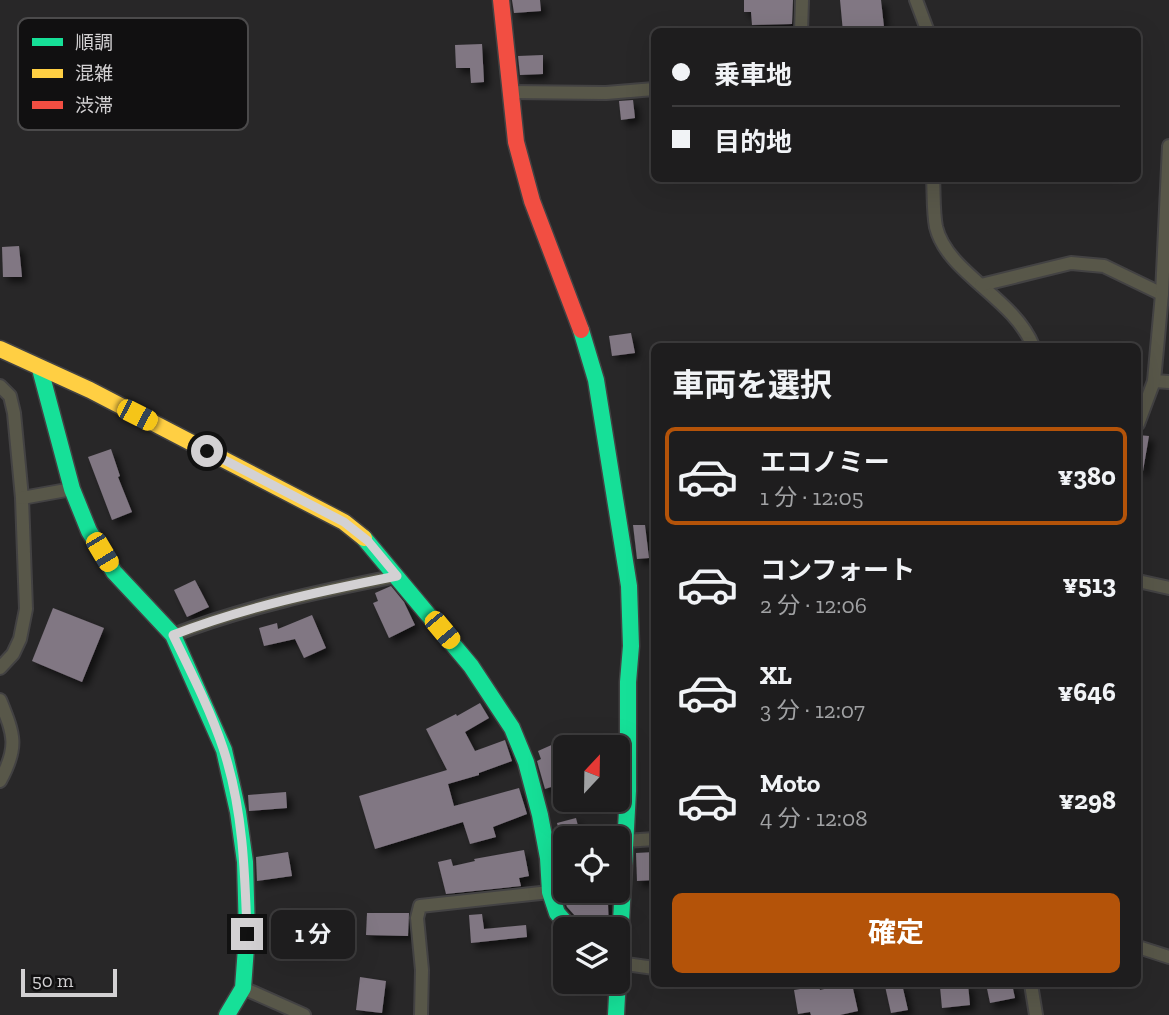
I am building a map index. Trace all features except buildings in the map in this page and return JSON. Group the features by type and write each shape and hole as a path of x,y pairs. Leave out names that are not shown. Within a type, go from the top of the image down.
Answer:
{"street":[{"path":"501,0 516,142 532,201 587,345 613,477 629,586 631,646 626,826"},
{"path":"801,28 802,0"},
{"path":"916,0 926,28"},
{"path":"511,92 607,93 651,89"},
{"path":"1141,416 1154,381 1162,294 1169,146"},
{"path":"933,182 936,227 942,242 981,285 1011,311 1032,343"},
{"path":"981,285 1071,264 1104,266 1162,294"},
{"path":"0,349 90,390 344,522 368,541 471,666 512,729 526,762 540,815 548,858 550,892 559,917"},
{"path":"40,369 72,489 89,531 114,572 173,635 204,699 224,750 246,862 247,934 243,988 227,1015"},
{"path":"1154,381 1169,382"},
{"path":"0,386 10,396 14,413 22,498 26,609 20,639 0,668"},
{"path":"22,498 72,489"},
{"path":"173,635 202,624 322,590 397,576"},
{"path":"1141,582 1169,588"},
{"path":"0,700 14,740 12,757 0,781"},
{"path":"630,841 651,839"},
{"path":"421,1015 422,970 417,918 421,906 550,892"},
{"path":"1141,948 1169,957"},
{"path":"630,965 651,968"},
{"path":"1031,987 1036,1015"},
{"path":"243,988 304,1015"},
{"path":"616,1015 617,994"}],"traffic: fast":[{"path":"581,330 596,380 629,586 631,646 628,682 628,791 616,1015"},
{"path":"40,369 72,489 89,531 114,572 173,635 224,750 238,812 245,862 247,934 243,988 227,1015"},
{"path":"364,538 471,666 512,728 526,762 540,815 548,858 550,892 560,917"}],"traffic: slow":[{"path":"0,349 90,390 344,522 364,538"}],"traffic: jam":[{"path":"501,0 516,142 532,201 581,330"}],"route":[{"path":"207,451 344,522 368,541 397,576 322,590 202,624 173,635 204,699 224,750 246,862 247,934"}]}
